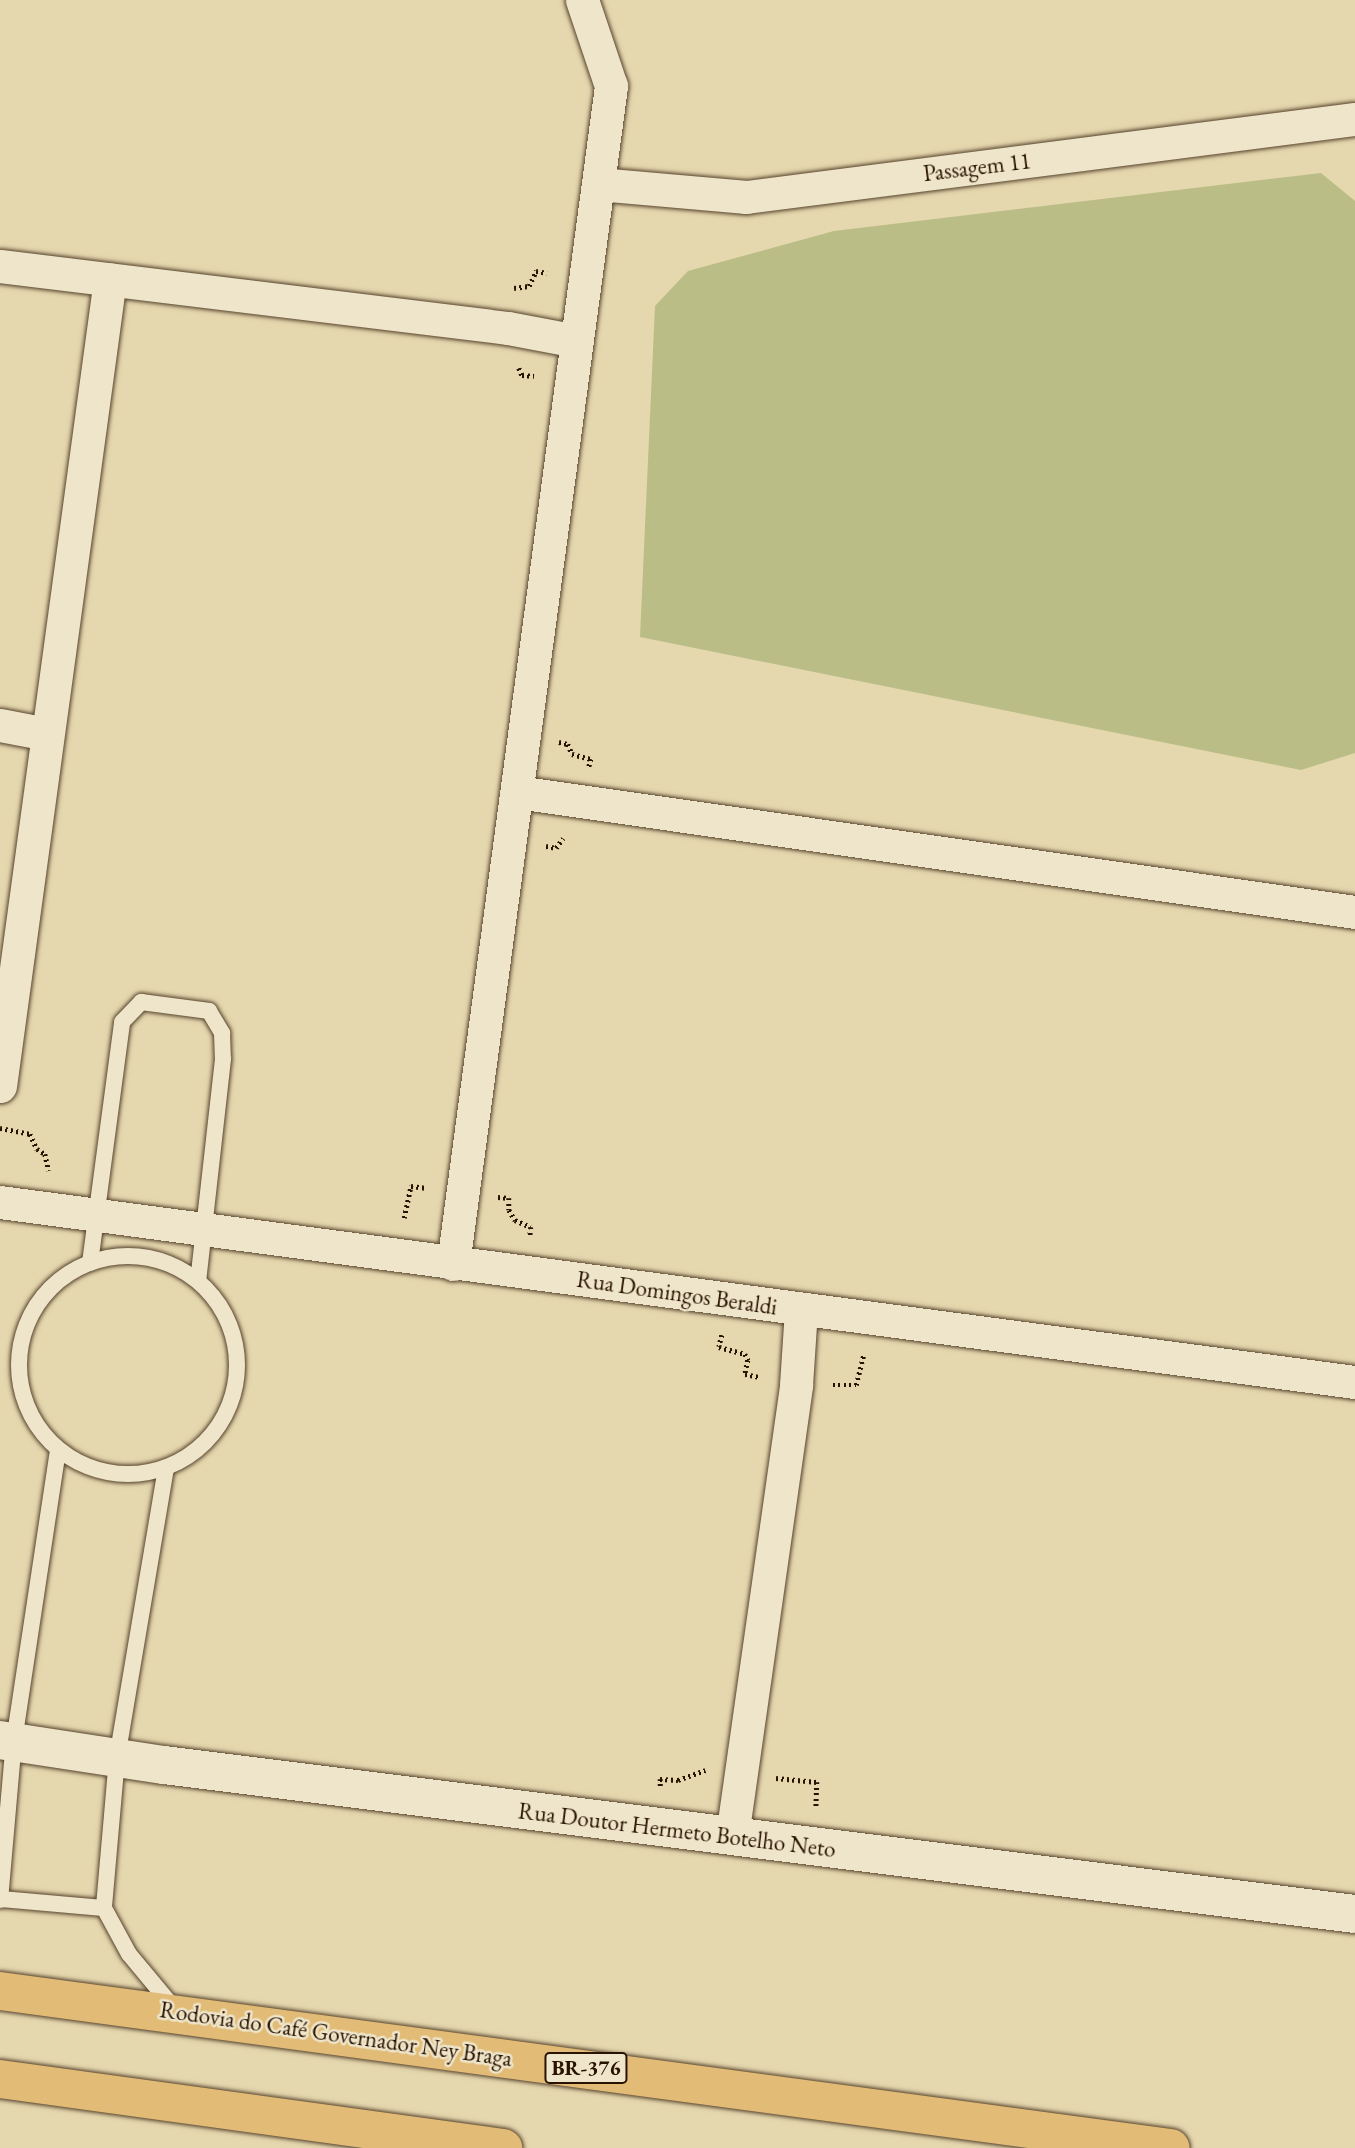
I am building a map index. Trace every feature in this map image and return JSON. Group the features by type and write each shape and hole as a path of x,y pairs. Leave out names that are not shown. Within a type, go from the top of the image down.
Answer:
{"highway":[{"name":"Rodovia do Café Governador Ney Braga","path":"0,1991 177,2012 1171,2148"},
{"path":"0,2079 503,2148"}],"street":[{"path":"453,1264 611,86 582,0"},
{"name":"Passagem 11","path":"598,184 746,197 1355,119"},
{"path":"0,266 508,328 578,341"},
{"path":"0,1086 110,279"},
{"path":"0,725 47,734"},
{"path":"517,792 1355,912"},
{"name":"Rua Domingos Beraldi","path":"0,1202 1355,1382"},
{"path":"732,1836 796,1385 802,1310"},
{"name":"Rua Doutor Hermeto Botelho Neto","path":"7,1740 117,1758 1355,1914"}],"lane":[{"path":"90,1263 122,1022 141,1002 209,1011 222,1032 223,1059 198,1281"},
{"path":"118,1256 146,1258 174,1265 198,1281 218,1302 231,1327 237,1355 237,1383 228,1410 213,1435 192,1454 166,1468 138,1474 109,1473 82,1464 58,1450 38,1429 25,1403 19,1376 20,1347 28,1319 44,1296 65,1276 90,1263 118,1256"},
{"path":"58,1450 7,1740 0,1900 104,1908"},
{"path":"166,1468 117,1758 104,1908 129,1954 177,2012"}],"path":[{"path":"0,1128 30,1134 32,1143 45,1154 58,1210"},
{"path":"730,1301 719,1347 745,1354 748,1360 745,1374 796,1385 856,1385 873,1320"}],"green space":[{"path":"1321,173 1355,201 1355,753 1301,770 640,637 655,306 688,271 834,231"}]}
